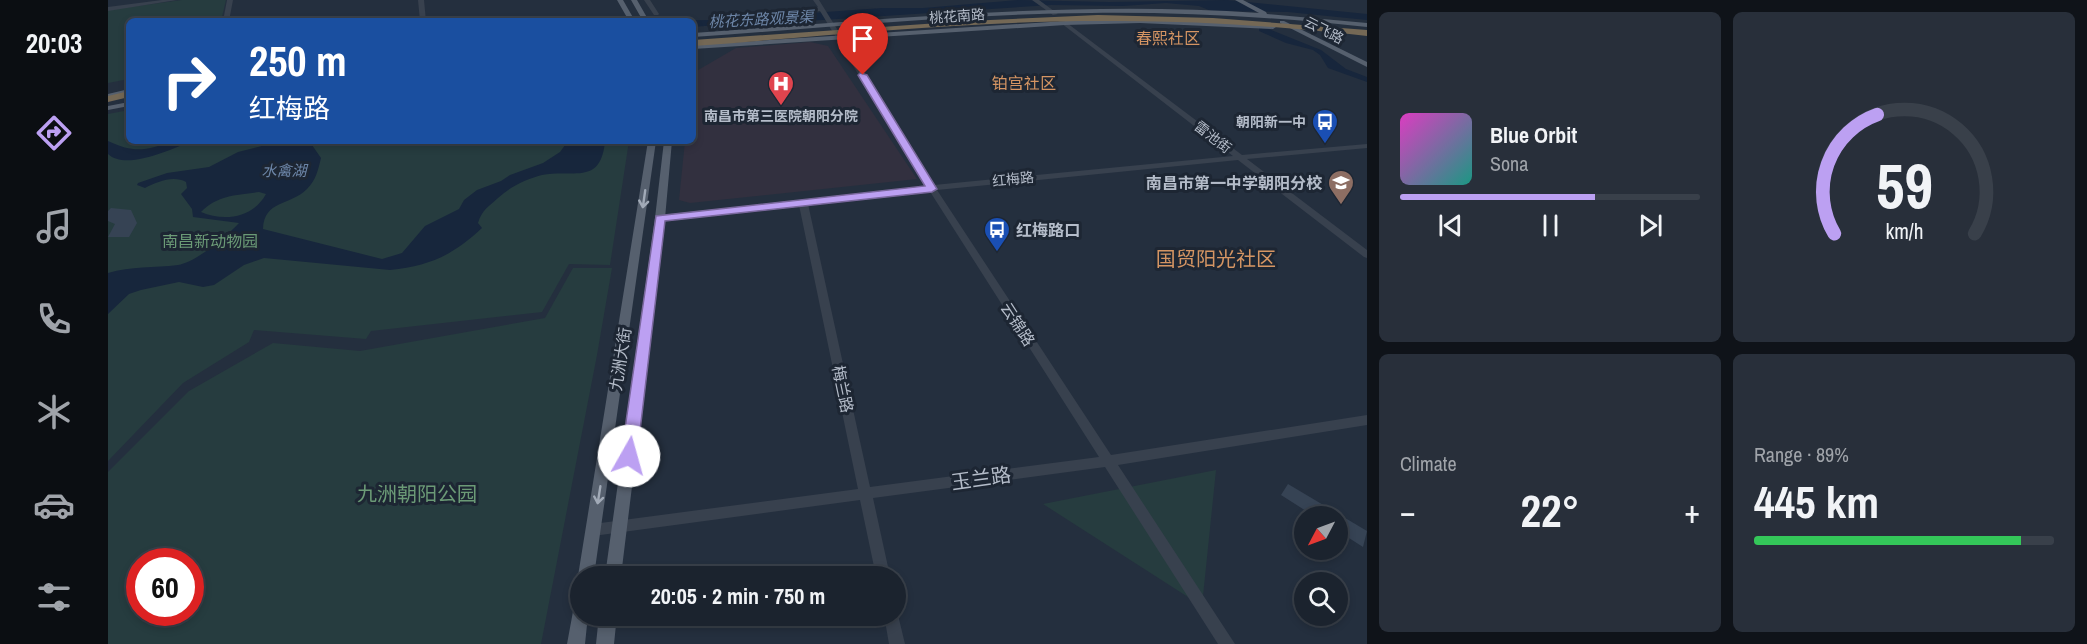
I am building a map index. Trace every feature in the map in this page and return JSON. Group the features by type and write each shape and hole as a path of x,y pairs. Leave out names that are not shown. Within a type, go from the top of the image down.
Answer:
{"highway":[{"path":"696,46 1055,15"},
{"path":"696,37 1055,15 1291,24 1367,31"},
{"path":"108,97 126,94"},
{"path":"108,106 126,103"}],"main road":[{"path":"620,0 630,18"},
{"path":"634,0 645,18"},
{"name":"云飞路","path":"1238,0 1303,28 1367,62"},
{"name":"云飞路","path":"1247,0 1293,28 1367,62"},
{"path":"1219,13 1238,25"},
{"name":"桃花南路","path":"696,37 831,24 1055,15 1219,13 1311,19 1367,31"},
{"name":"桃花南路","path":"696,46 840,37 1055,15 1328,31 1367,31"},
{"path":"1311,19 1328,31"},
{"name":"九洲大街","path":"588,566 652,144"},
{"name":"九洲大街","path":"615,566 668,144"},
{"path":"576,644 578,626"},
{"path":"605,644 607,626"}],"street":[{"path":"108,9 174,0"},
{"path":"227,18 230,0"},
{"path":"421,0 423,18"},
{"path":"647,0 656,14"},
{"name":"云锦路","path":"816,0 932,189 1227,644"},
{"name":"雷池街","path":"1035,0 1367,255"},
{"path":"778,12 800,8 822,10"},
{"name":"红梅路","path":"660,218 1238,156 1367,146"},
{"name":"梅兰路","path":"803,202 881,566"},
{"name":"玉兰路","path":"593,530 1107,461 1367,420"},
{"path":"893,626 897,644"}],"shaded area":[{"name":"南昌市第三医院朝阳分院","path":"810,42 828,46 917,179 690,203 679,200 685,144 696,144 696,71 736,48"}],"green space":[{"path":"182,0 226,0 222,18 126,18 126,80 108,83 108,10"},
{"name":"南昌新动物园","path":"126,111 126,144 629,144 610,265 569,264 542,312 371,331 366,339 254,330 249,342 183,383 108,461 108,114"},
{"name":"九洲朝阳公园","path":"573,268 612,268 541,644 108,644 108,472 189,391 273,343 360,351 545,318"},
{"path":"1216,470 1202,606 1043,504"}],"water":[{"name":"桃花东路观景渠","path":"1018,0 1109,2 1227,0 1367,14 1367,20 1288,12 1211,11 1199,6 1166,3 1123,6 1051,5 696,27 696,20 882,8 923,8"},
{"path":"1259,28 1269,29 1321,50 1346,69 1367,77 1367,82 1328,68 1320,55 1313,50 1286,43 1259,31"},
{"path":"108,141 134,149 165,144 184,144 137,159 116,159 108,154"},
{"name":"水禽湖","path":"269,144 312,144 321,158 313,182 300,194 273,208 264,220 263,229 382,259 402,253 425,226 459,209 464,200 477,190 543,163 560,152 566,144 604,144 598,164 591,170 584,173 542,175 513,187 483,212 478,223 482,228 451,252 429,262 390,270 264,258 244,265 214,285 203,287 179,282 129,294 108,314 108,273 185,263 210,248 239,223 193,217 192,209 181,194 187,188 186,182 181,180 165,180 145,188 137,185 167,173 209,167 238,152","holes":["259,192 266,194 246,213 237,216 219,217 201,212 214,202 228,197"]}],"building":[{"path":"111,208 131,210 137,223 129,237 108,237 115,224 108,221 108,211"},
{"path":"1288,484 1325,506 1298,506 1281,495"},
{"path":"1348,520 1367,531 1363,547 1348,537"}],"place":[{"name":"南昌市第三医院朝阳分院","path":"781,107"},
{"name":"朝阳新一中","path":"1325,145"},
{"name":"南昌市第一中学朝阳分校","path":"1341,206"},
{"name":"红梅路口","path":"997,253"}],"district":[{"name":"春熙社区","path":"1168,38"},
{"name":"铂宫社区","path":"1024,83"},
{"name":"国贸阳光社区","path":"1216,258"}],"route":[{"path":"629,456 660,218 932,189 863,75"}]}
